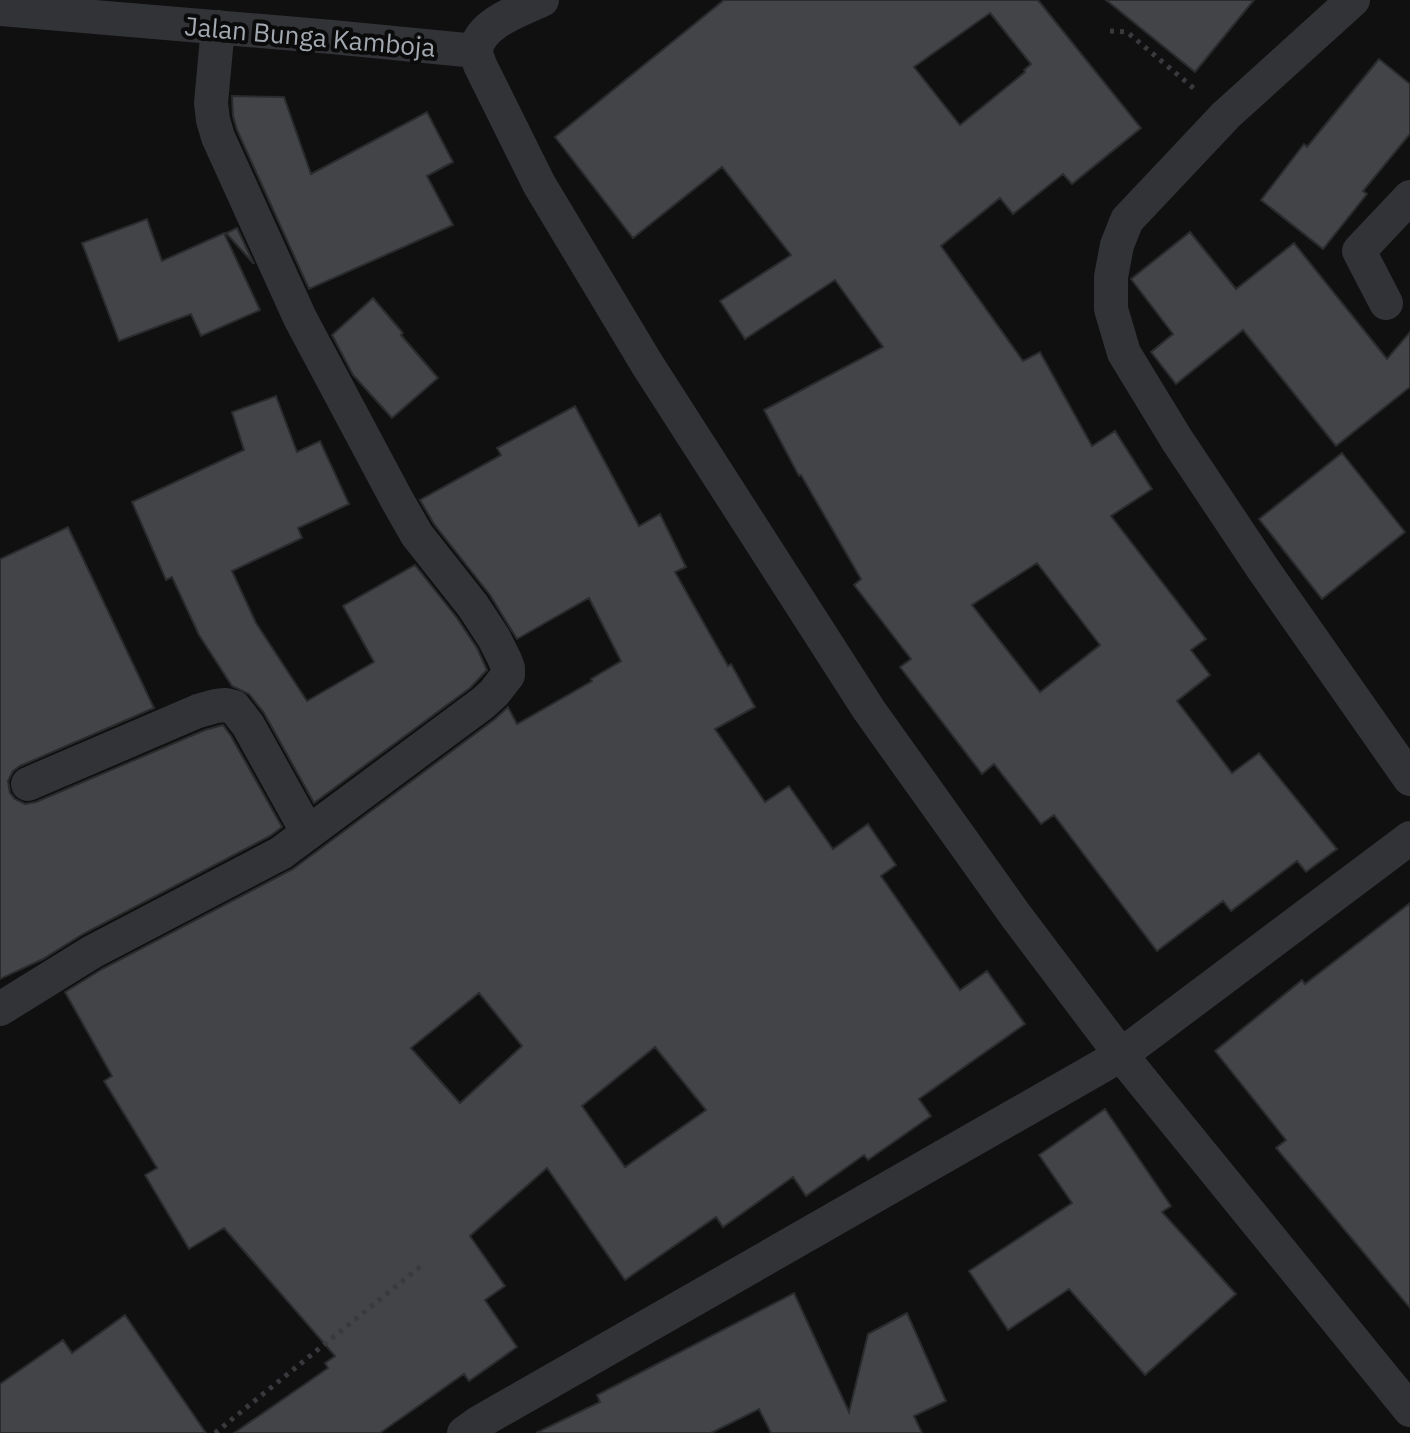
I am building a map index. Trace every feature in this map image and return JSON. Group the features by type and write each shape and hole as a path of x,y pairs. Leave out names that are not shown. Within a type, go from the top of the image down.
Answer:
{"street":[{"path":"542,0 488,27 476,51 487,82 539,184 647,364 860,697 1016,916 1121,1055 1410,1410"},
{"path":"1353,0 1226,115 1127,220 1117,245 1111,277 1111,309 1124,353 1177,440 1410,779"},
{"name":"Jalan Bunga Kamboja","path":"0,9 476,51"},
{"path":"0,1009 92,952 281,853 483,703 508,675 508,668 494,638 417,535 322,362 218,137 213,120 212,88 218,27"},
{"path":"1386,303 1359,251 1410,197"},
{"path":"28,784 198,711 226,705 234,707 248,725 308,833"},
{"path":"464,1433 1121,1055 1410,838"}],"path":[{"path":"1110,31 1127,32 1226,115"},
{"path":"215,1433 421,1266"}],"building":[{"path":"724,0 1038,0 1141,128 1072,184 1063,174 1013,214 1000,198 941,246 1023,361 1040,352 1092,446 1115,431 1152,489 1111,516 1206,639 1191,650 1210,675 1177,701 1232,773 1259,753 1337,849 1306,872 1297,861 1231,911 1223,901 1157,951 1054,815 1041,824 994,764 982,774 900,667 911,659 854,585 861,579 799,476 764,410 883,347 835,280 745,339 720,301 791,255 722,167 633,238 555,137","holes":["990,13 1031,64 960,125 914,67","1037,563 1100,645 1040,692 972,605"]},
{"path":"1106,0 1254,0 1195,72"},
{"path":"1379,59 1410,84 1410,134 1363,191 1367,194 1323,249 1261,200 1304,144 1307,147"},
{"path":"232,96 284,97 311,174 427,112 453,162 427,176 453,225 309,289 237,130"},
{"path":"147,219 162,261 224,233 260,310 201,336 191,314 119,341 82,243"},
{"path":"237,228 254,264 226,233"},
{"path":"1190,232 1236,289 1294,243 1387,359 1410,332 1410,387 1336,446 1243,330 1176,384 1151,352 1173,334 1131,279"},
{"path":"373,298 438,378 392,418 353,375 332,335"},
{"path":"276,396 297,452 320,441 349,504 298,528 302,538 232,571 256,623 307,701 374,662 343,606 415,565 457,618 487,670 470,688 314,803 264,713 249,694 232,686 199,635 172,577 166,580 132,502 244,450 232,412"},
{"path":"575,406 639,526 660,514 686,567 675,572 755,707 715,729 765,802 789,786 833,849 868,824 896,865 881,876 960,990 987,971 1025,1024 919,1099 931,1116 868,1160 864,1155 806,1196 793,1177 723,1227 716,1217 625,1280 547,1168 470,1236 505,1286 485,1300 517,1347 469,1381 464,1374 380,1433 234,1433 328,1368 325,1363 335,1356 224,1228 189,1249 145,1175 157,1168 104,1081 112,1076 65,992 102,969 293,869 508,707 517,724 621,661 589,598 517,639 490,595 434,524 420,500 501,455 497,448","holes":["479,993 522,1046 460,1103 411,1048","655,1047 706,1110 625,1167 582,1106"]},
{"path":"1342,453 1405,532 1322,599 1259,519"},
{"path":"68,527 154,708 20,766 8,781 10,793 25,804 36,802 223,725 282,827 83,934 43,959 0,979 0,559"},
{"path":"1410,903 1410,1308 1276,1148 1286,1140 1215,1051 1302,980 1305,984"},
{"path":"1105,1109 1171,1206 1162,1212 1236,1294 1145,1375 1069,1289 1008,1330 969,1271 1072,1203 1039,1155"},
{"path":"794,1293 849,1412 868,1334 907,1313 946,1401 914,1416 922,1433 771,1433 759,1409 711,1433 536,1433 600,1402 597,1395"},
{"path":"125,1315 206,1433 0,1433 0,1384 63,1340 72,1353"}]}
